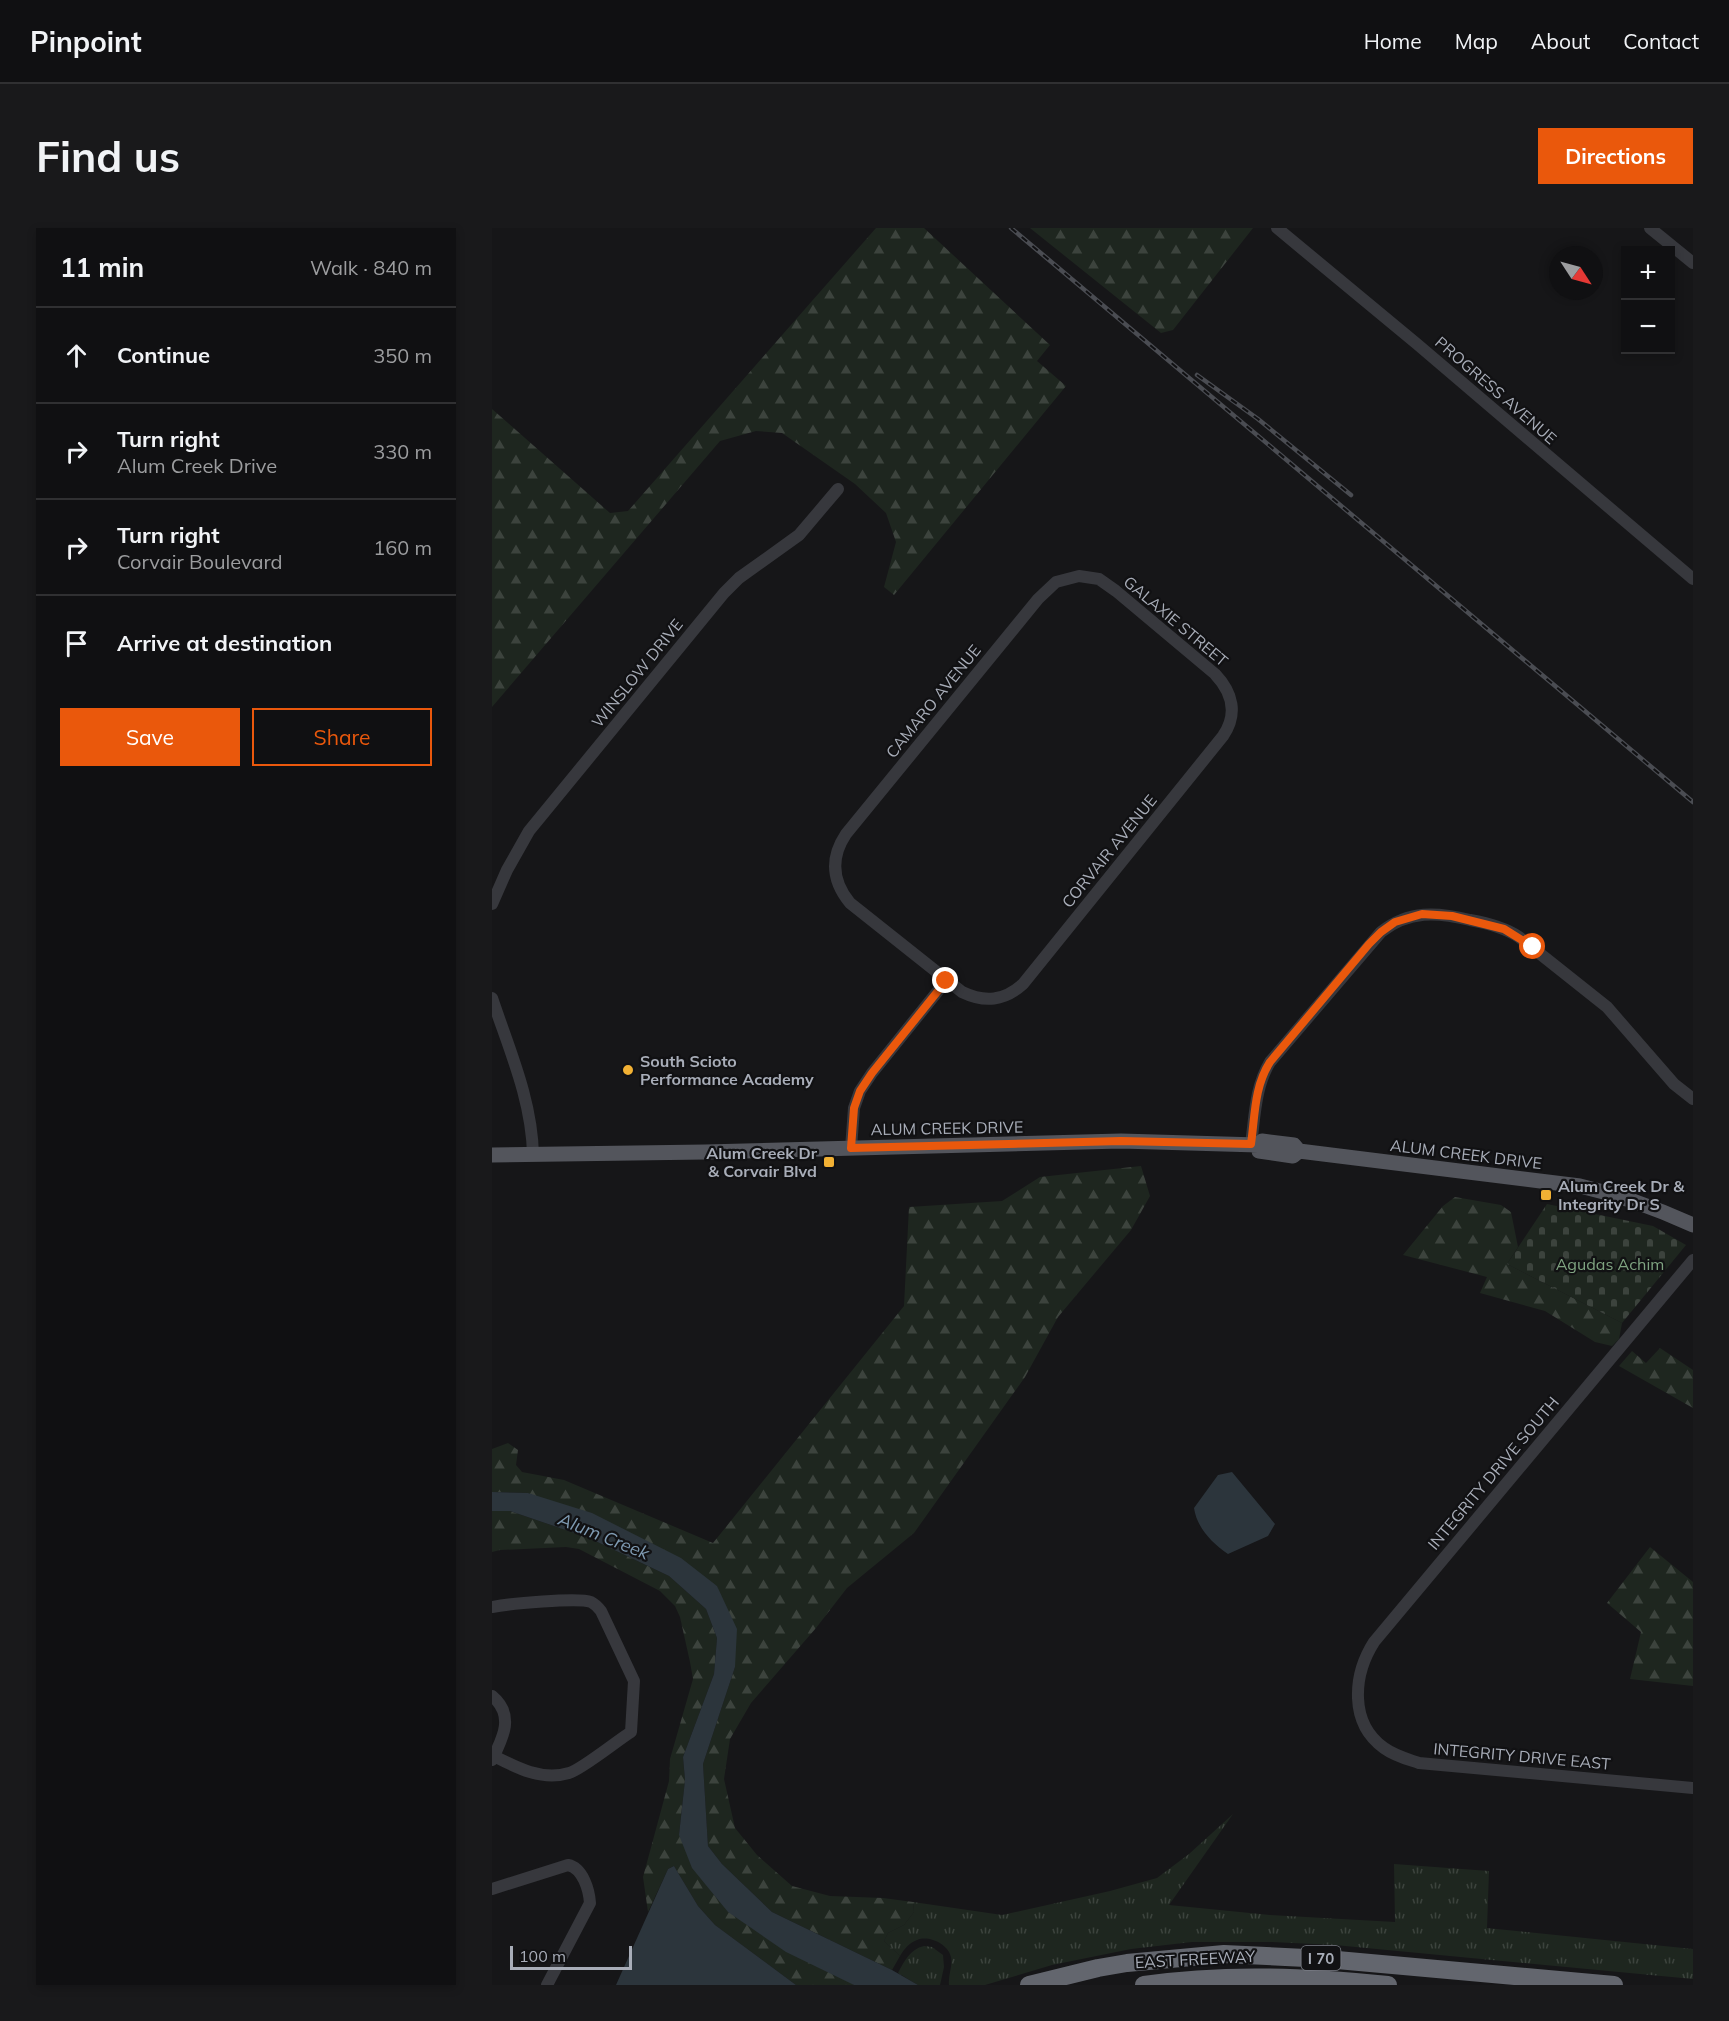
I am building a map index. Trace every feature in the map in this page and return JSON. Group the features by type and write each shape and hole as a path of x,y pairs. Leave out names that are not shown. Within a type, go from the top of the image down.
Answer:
{"highway":[{"name":"EAST FREEWAY","path":"1029,1985 1127,1963 1224,1954 1326,1959 1614,1985"},
{"name":"EAST FREEWAY","path":"1144,1985 1222,1977 1294,1978 1388,1985"}],"main road":[{"name":"ALUM CREEK DRIVE","path":"492,1155 1121,1141 1254,1145 1262,1141 1294,1145 1299,1151 1580,1186 1645,1204 1693,1226"}],"street":[{"name":"PROGRESS AVENUE","path":"1277,228 1693,579"},
{"path":"1650,228 1693,263"},
{"name":"WINSLOW DRIVE","path":"492,904 507,870 529,831 724,593 739,578 799,535 838,489"},
{"name":"GALAXIE STREET","path":"1079,576 1099,579 1116,591 1215,674 1228,691 1232,712"},
{"name":"CAMARO AVENUE","path":"946,981 850,903 838,886 834,866 837,849 846,834 1038,599 1056,582 1079,576"},
{"name":"CORVAIR AVENUE","path":"946,981 978,999 996,999 1011,993 1023,984 1223,736 1230,725 1232,712"},
{"path":"1254,1145 1255,1103 1262,1077 1270,1062 1381,932 1395,922 1422,914 1439,914 1482,922 1519,937 1607,1007 1674,1084 1693,1099"},
{"path":"851,1148 854,1108 860,1091 946,981"},
{"path":"492,998 525,1096 532,1125 533,1155"},
{"name":"INTEGRITY DRIVE SOUTH","path":"1364,1723 1358,1697 1358,1678 1374,1642 1693,1260"},
{"path":"492,1606 514,1603 592,1602 601,1611 634,1681 631,1732 569,1773 534,1773 493,1758 503,1738 506,1723 502,1709 492,1696"},
{"name":"INTEGRITY DRIVE EAST","path":"1364,1723 1370,1734 1384,1748 1419,1763 1693,1788"},
{"path":"492,1888 568,1865 579,1870 589,1899 588,1908 547,1985"}],"green space":[{"path":"876,228 924,228 1050,345 1037,361 1066,386 894,595 884,587 896,542 886,513 855,484 782,433 756,431 720,441 492,707 492,409 610,513 628,511"},
{"path":"1030,228 1253,228 1173,330 1161,333"},
{"path":"1141,1166 1150,1196 1131,1230 1058,1317 1025,1377 914,1533 847,1588 816,1628 751,1703 730,1739 724,1779 735,1828 757,1855 792,1886 830,1896 883,1898 913,1902 914,1912 904,1925 888,1933 884,1941 900,1956 892,1970 772,1912 722,1864 708,1846 703,1764 735,1667 717,1586 528,1493 492,1492 492,1449 508,1443 518,1450 516,1465 522,1472 564,1480 713,1543 904,1306 909,1207 1002,1201 1040,1177"},
{"path":"1455,1197 1501,1205 1511,1212 1518,1247 1507,1264 1622,1323 1619,1339 1612,1346 1595,1342 1545,1311 1480,1293 1487,1277 1403,1255 1443,1206"},
{"name":"Agudas Achim","path":"1547,1204 1653,1226 1686,1245 1622,1323 1507,1264"},
{"path":"1660,1348 1693,1370 1693,1408 1619,1366 1632,1351 1646,1363"},
{"path":"492,1511 510,1511 589,1538 669,1576 706,1609 717,1638 714,1674 683,1757 685,1780 679,1835 854,1985 796,1985 715,1925 698,1906 674,1866 668,1869 648,1912 643,1877 669,1781 670,1759 693,1679 680,1617 675,1606 660,1591 579,1549 566,1547 492,1552"},
{"path":"1650,1547 1693,1582 1693,1686 1630,1679 1641,1632 1607,1603"},
{"path":"1233,1814 1169,1905 1270,1915 1395,1922 1394,1864 1489,1871 1487,1928 1693,1949 1693,1979 1335,1945 1192,1942 1131,1949 1052,1965 985,1985 949,1985 951,1957 942,1945 927,1939 917,1940 907,1946 900,1956 884,1941 888,1933 904,1925 914,1912 913,1902 1002,1915 1157,1878 1189,1854"},
{"path":"924,1946 932,1947 943,1955 944,1967 940,1985 918,1985 898,1973 911,1953"}],"water":[{"path":"1232,1472 1275,1524 1268,1536 1228,1554 1206,1534 1198,1522 1194,1508 1218,1475"},
{"name":"Alum Creek","path":"492,1492 528,1493 592,1513 681,1558 717,1586 737,1629 735,1667 703,1764 708,1846 722,1864 772,1912 918,1985 854,1985 786,1952 728,1912 692,1868 679,1835 685,1780 683,1757 714,1674 717,1638 706,1609 669,1576 589,1538 510,1511 492,1511"},
{"path":"674,1866 698,1906 715,1925 796,1985 616,1985 668,1869"}],"railway":[{"path":"1011,228 1693,802"},
{"path":"1197,375 1258,419 1351,495"}],"place":[{"name":"South Scioto Performance Academy","path":"628,1070"},
{"name":"Alum Creek Dr & Corvair Blvd","path":"829,1162"},
{"name":"Alum Creek Dr & Integrity Dr S","path":"1546,1195"}],"route":[{"path":"946,981 860,1091 854,1108 851,1148 1121,1141 1251,1144 1255,1103 1262,1077 1270,1062 1369,944 1388,926 1412,916 1431,913 1445,915 1504,929 1533,947"}]}
